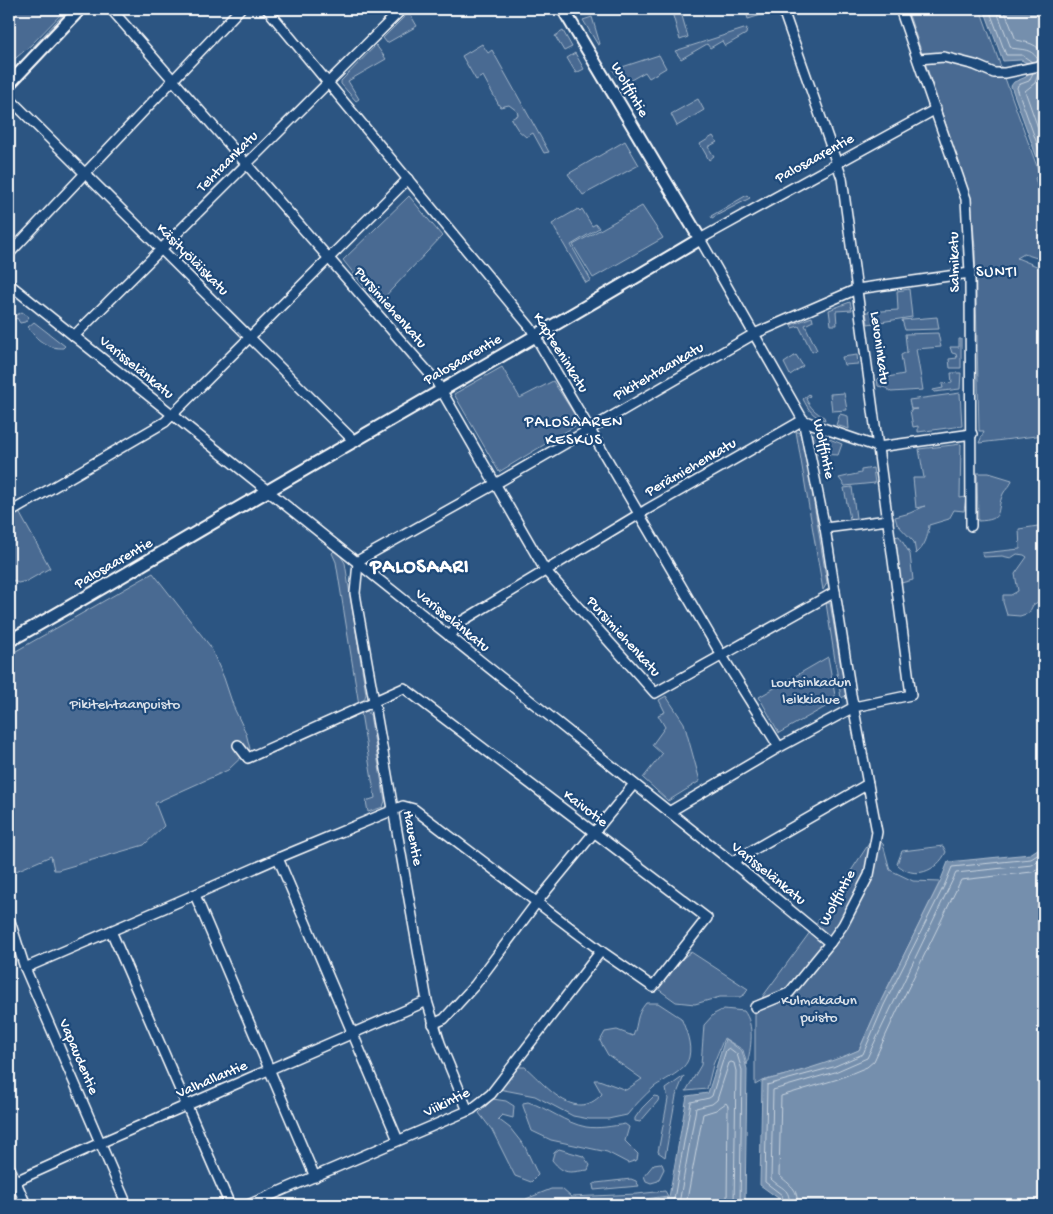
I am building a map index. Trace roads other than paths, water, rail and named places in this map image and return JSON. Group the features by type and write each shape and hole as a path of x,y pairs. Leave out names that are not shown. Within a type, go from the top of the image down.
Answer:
{"main road":[{"path":"9,84 80,9"},
{"name":"Wolffintie","path":"563,9 700,239"},
{"name":"Palosaarentie","path":"9,641 355,442 700,239"}],"street":[{"name":"Pursimiehenkatu","path":"111,9 432,376 546,570 655,693 722,656"},
{"path":"9,254 240,9"},
{"name":"Kapteeninkatu","path":"267,9 527,322 722,656 779,747"},
{"name":"Tehtaankatu","path":"74,336 402,9"},
{"name":"Salmikatu","path":"900,9 966,199 970,273 971,526"},
{"name":"Levoninkatu","path":"784,13 842,178 910,696 854,707"},
{"path":"918,59 944,57 994,72 1005,73 1044,65"},
{"name":"Käsityöläiskatu","path":"9,98 355,442"},
{"name":"Palosaarentie","path":"700,239 936,109"},
{"path":"9,512 165,422 408,179"},
{"name":"Wolffintie","path":"700,239 803,420 825,528 854,707 877,832 868,874 843,925 789,993 755,1007"},
{"name":"Pikitehtaankatu","path":"358,563 361,559 754,334 857,289 970,273"},
{"name":"Varisselänkatu","path":"9,284 732,862 830,943"},
{"path":"803,420 820,428 878,447 972,434"},
{"name":"Perämiehenkatu","path":"450,637 459,623 640,514 803,420"},
{"path":"825,528 888,520"},
{"name":"Hauentie","path":"358,563 355,593 427,1002 433,1024 468,1111"},
{"path":"722,656 835,592"},
{"name":"Kaivotie","path":"374,701 404,688 707,918 653,987 601,951"},
{"path":"238,745 248,758 374,701"},
{"path":"669,812 779,747 854,707"},
{"path":"433,1024 444,1019 475,985 537,902 634,784"},
{"path":"732,862 868,784"},
{"path":"25,968 403,806 414,809 601,951"},
{"path":"278,858 398,1140"},
{"path":"195,895 315,1176"},
{"name":"Vapaudentie","path":"9,921 25,968 127,1205"},
{"path":"112,931 230,1205"},
{"name":"Viikintie","path":"248,1205 468,1111 491,1094 601,951"},
{"name":"Valhallantie","path":"12,1183 100,1142 187,1106 353,1032 427,1002"},
{"path":"9,1166 12,1183 26,1205"}],"water":[{"path":"984,9 1044,9 1044,177 1011,86 1014,82 1026,77 1028,72 1027,63 1021,60 1003,61"},
{"path":"1044,177 1044,197 1039,179"},
{"path":"1044,845 1044,1205 778,1205 778,1198 760,1185 762,1081 811,1068 859,1050 948,862 1030,854"},
{"path":"725,1039 742,1051 747,1069 745,1205 608,1205 669,1197 687,1096 708,1093"}],"district":[{"name":"SUNTI","path":"997,273"},
{"name":"PALOSAAREN KESKUS","path":"574,432"},
{"name":"PALOSAARI","path":"420,568"}],"park label":[{"name":"Loutsinkadun leikkialue","path":"811,692"},
{"name":"Pikitehtaanpuisto","path":"125,705"},
{"name":"Kulmakadun puisto","path":"819,1010"}]}
